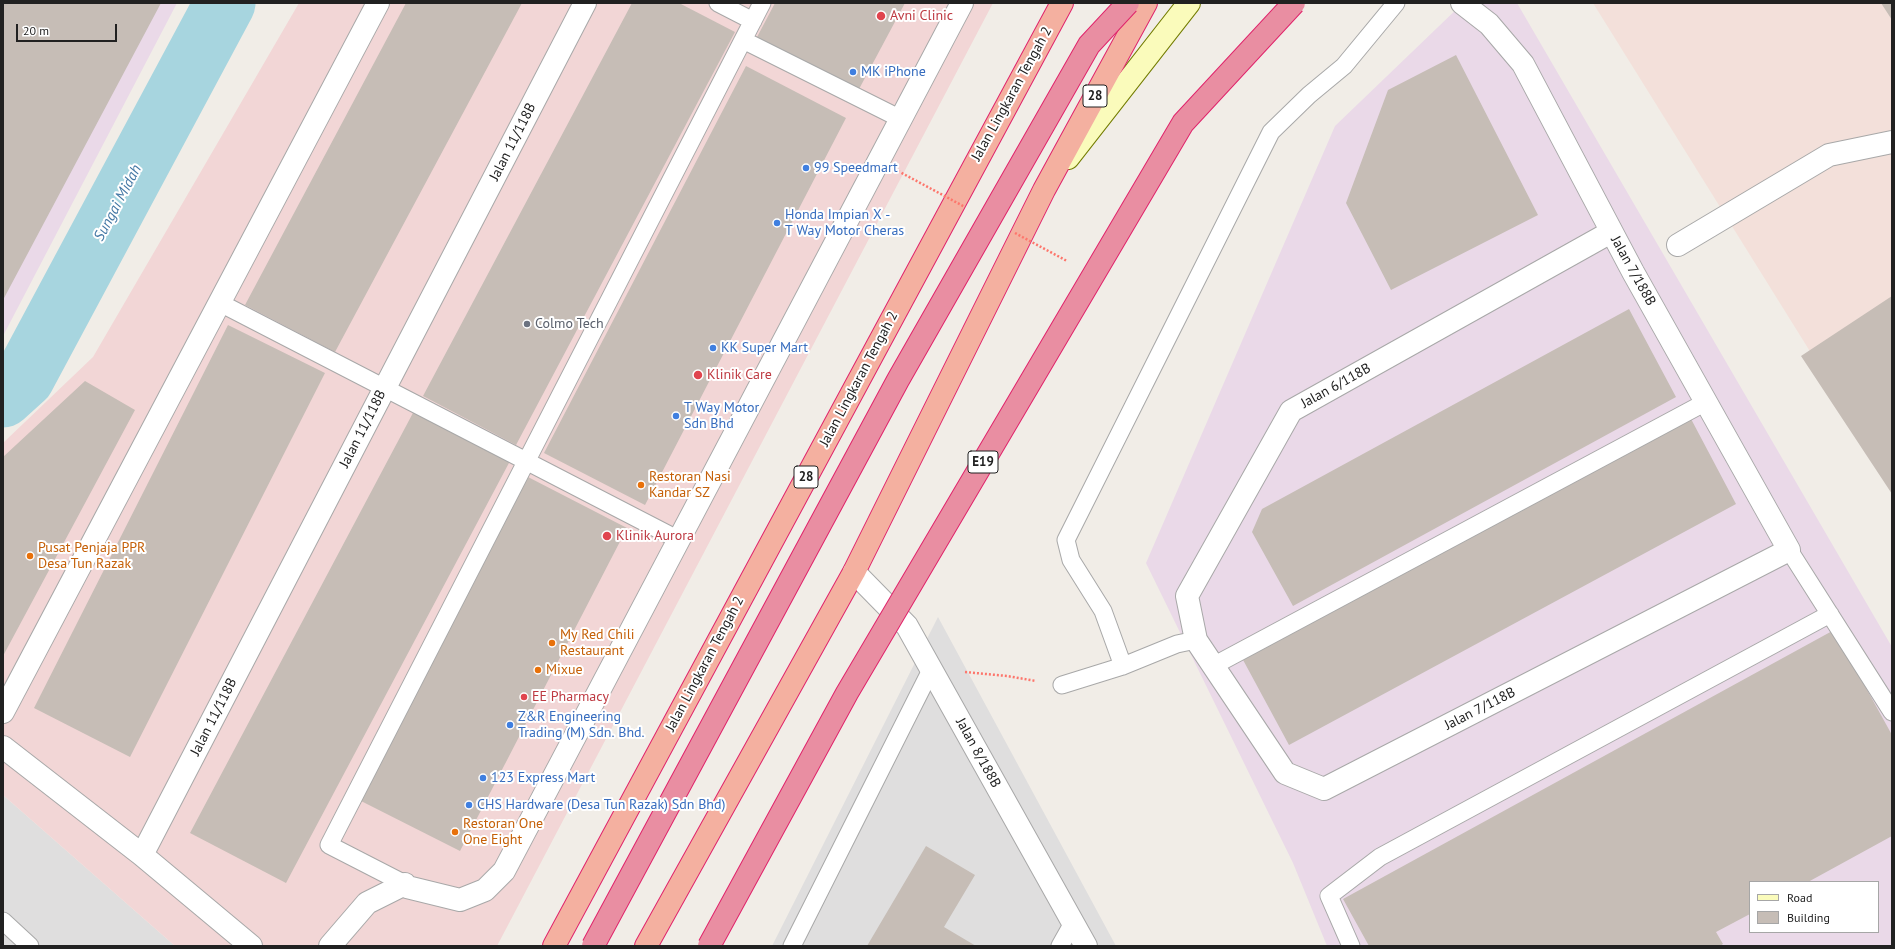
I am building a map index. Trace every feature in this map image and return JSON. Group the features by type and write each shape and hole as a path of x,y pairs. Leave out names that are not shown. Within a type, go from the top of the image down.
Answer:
{"highway":[{"name":"Jalan Lingkaran Tengah 2","path":"554,946 1062,3"},
{"path":"593,946 902,373 1089,44 1128,3"},
{"name":"28","path":"646,946 854,572 1044,190 1146,3"},
{"name":"E19","path":"709,946 847,693 1183,123 1294,3"}],"main road":[{"path":"1044,190 1189,3"}],"street":[{"path":"3,712 378,3"},
{"name":"Jalan 11/118B","path":"142,855 585,3"},
{"path":"330,946 367,902 404,884 407,887 460,900 485,890 504,871 962,3"},
{"name":"Jalan 7/188B","path":"1462,3 1489,24 1523,64 1611,232 1789,550"},
{"path":"1678,245 1829,155 1892,142"},
{"name":"Jalan 6/118B","path":"1213,666 1196,640 1187,596 1291,411 1611,232"},
{"name":"Jalan 7/118B","path":"1213,666 1285,773 1324,789 1789,550"},
{"name":"Jalan 8/188B","path":"854,572 907,626 1086,946"},
{"path":"3,747 142,855 251,946"}],"lane":[{"path":"718,3 753,20"},
{"path":"404,884 329,845 762,3"},
{"path":"1123,666 1103,610 1071,560 1066,540 1271,132 1309,96 1344,66 1396,3"},
{"path":"743,40 901,120"},
{"path":"220,302 679,540"},
{"path":"1213,666 1706,402"},
{"path":"1789,550 1892,712"},
{"path":"1351,946 1329,896 1380,857 1830,614"},
{"path":"1062,685 1123,666 1177,644 1196,640"},
{"path":"792,946 931,670"},
{"path":"3,921 30,946"},
{"path":"1060,946 1073,923"}],"path":[{"path":"931,670 1007,676 1062,685"}],"shaded area":[{"path":"3,3 177,3 3,336"},
{"path":"299,3 993,3 497,946 175,946 3,795 3,443 93,357"},
{"path":"1463,3 1517,3 1892,647 1892,946 1327,946 1293,863 1146,563 1335,126"},
{"path":"1593,3 1892,3 1892,483"},
{"path":"938,617 1116,946 772,946"},
{"path":"3,795 175,946 3,946"}],"building":[{"path":"3,3 161,3 3,300"},
{"path":"406,3 522,3 335,352 245,305"},
{"path":"632,3 679,3 735,32 516,445 423,396"},
{"path":"775,3 905,3 858,91 756,39"},
{"path":"1881,3 1892,3 1892,20"},
{"path":"1456,55 1538,215 1391,290 1346,203 1388,90"},
{"path":"746,66 846,118 645,505 544,453"},
{"path":"1892,296 1892,494 1801,356"},
{"path":"1629,309 1676,397 1293,606 1252,532 1262,509"},
{"path":"228,325 325,373 130,757 34,708"},
{"name":"Pusat Penjaja PPR Desa Tun Razak","path":"85,381 135,410 3,656 3,457"},
{"path":"414,411 510,461 286,883 190,833"},
{"path":"1690,417 1736,504 1289,745 1242,658"},
{"path":"528,477 627,528 460,851 361,801"},
{"path":"1834,630 1892,735 1892,836 1810,881 1749,881 1749,915 1716,932 1723,944 1720,946 1369,946 1343,899"},
{"path":"926,846 975,875 944,927 976,946 867,946"}],"waterway":[{"name":"Sungai Midah","path":"3,397 24,378 225,3"}],"place":[{"name":"Avni Clinic","path":"881,16"},
{"name":"MK iPhone","path":"853,72"},
{"name":"99 Speedmart","path":"806,168"},
{"name":"Honda Impian X - T Way Motor Cheras","path":"777,223"},
{"name":"Colmo Tech","path":"527,324"},
{"name":"KK Super Mart","path":"713,348"},
{"name":"Klinik Care","path":"698,375"},
{"name":"T Way Motor Sdn Bhd","path":"676,416"},
{"name":"Restoran Nasi Kandar SZ","path":"641,485"},
{"name":"Klinik Aurora","path":"607,536"},
{"name":"Pusat Penjaja PPR Desa Tun Razak","path":"30,556"},
{"name":"My Red Chili Restaurant","path":"552,643"},
{"name":"Mixue","path":"538,670"},
{"name":"EE Pharmacy","path":"524,697"},
{"name":"Z&R Engineering Trading (M) Sdn. Bhd.","path":"510,725"},
{"name":"123 Express Mart","path":"483,778"},
{"name":"CHS Hardware (Desa Tun Razak) Sdn Bhd)","path":"469,805"},
{"name":"Restoran One One Eight","path":"455,832"}]}
